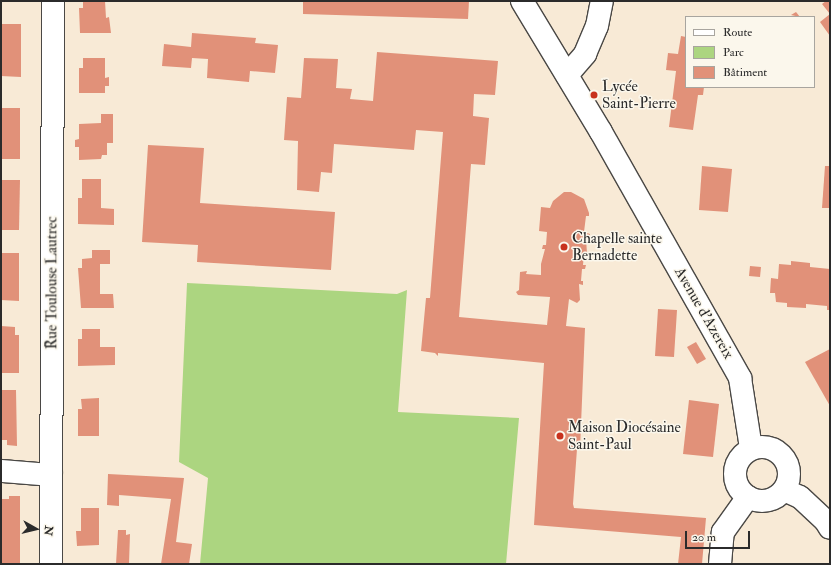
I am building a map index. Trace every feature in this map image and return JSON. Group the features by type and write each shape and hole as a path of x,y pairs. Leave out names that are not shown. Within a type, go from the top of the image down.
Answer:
{"street":[{"name":"Rue Toulouse Lautrec","path":"51,564 53,1"},
{"name":"Avenue d'Azereix","path":"522,1 567,75 740,378 751,448"},
{"path":"567,75 585,54 596,26 602,1"},
{"path":"767,446 782,454 790,470 790,479 784,490 772,500 762,502 748,497 738,488 735,469 743,454 751,448 767,446"},
{"path":"1,471 51,475"},
{"path":"784,490 800,497 825,520 830,528"},
{"path":"720,564 723,532 748,497"}],"green space":[{"path":"187,283 397,294 407,290 398,412 519,418 506,564 200,564 208,478 179,462"}],"building":[{"path":"83,1 105,1 106,18 109,17 111,33 80,33 79,8 83,8"},
{"path":"303,1 469,1 468,19 303,14"},
{"path":"826,1 830,1 830,14 822,4"},
{"path":"796,12 799,16 796,16 791,15"},
{"path":"830,14 830,36 820,22"},
{"path":"1,24 21,24 21,77 1,76"},
{"path":"192,33 256,38 255,43 278,45 275,73 250,71 249,82 207,78 208,59 192,58 191,68 162,66 164,44 191,47"},
{"path":"681,36 685,37 685,88 704,88 703,95 698,95 693,130 669,127 676,71 666,70 668,53 678,54"},
{"path":"377,52 498,61 495,95 474,94 473,116 489,118 485,165 471,164 459,317 547,325 550,297 518,295 516,292 519,290 520,272 527,271 526,274 541,275 541,264 545,249 542,249 543,245 546,245 547,232 539,231 541,207 550,208 553,201 564,192 571,192 584,199 589,216 586,216 584,232 590,234 589,238 586,238 587,254 584,254 583,265 586,265 585,269 582,269 581,281 583,281 583,285 579,284 580,300 577,303 569,299 566,326 585,328 580,449 577,449 573,504 574,508 706,518 702,564 678,564 681,537 534,525 544,363 438,353 438,356 435,353 421,351 426,298 430,298 443,132 416,130 414,150 334,144 332,173 321,172 319,192 297,190 298,141 284,140 287,97 301,98 304,58 338,59 336,88 352,89 350,99 373,101"},
{"path":"83,58 105,58 105,78 109,77 109,86 105,86 105,93 79,93 79,68 83,68"},
{"path":"1,108 20,108 20,159 1,159"},
{"path":"101,114 113,114 113,143 107,143 107,155 102,155 101,159 79,160 79,147 75,147 75,140 79,139 79,124 101,123"},
{"path":"148,145 204,148 200,203 335,212 331,270 197,262 198,245 142,242"},
{"path":"702,166 732,169 728,212 699,210"},
{"path":"825,166 830,166 830,208 822,208"},
{"path":"82,179 101,179 101,208 114,209 114,225 78,224 78,198 82,198"},
{"path":"1,180 20,180 19,230 1,230"},
{"path":"92,250 110,250 110,264 100,264 100,294 113,294 114,308 81,308 78,268 82,268 82,259 92,258"},
{"path":"1,253 19,253 19,301 1,300"},
{"path":"791,261 810,263 810,267 830,269 830,310 827,310 827,306 806,304 806,308 787,307 787,303 776,302 775,293 770,293 771,278 778,279 779,264 791,265"},
{"path":"750,266 761,267 760,277 749,276"},
{"path":"658,309 677,310 674,357 655,356"},
{"path":"1,326 15,327 15,335 19,335 19,373 1,373"},
{"path":"82,329 100,329 100,347 115,347 115,365 78,366 78,339 82,339"},
{"path":"696,342 706,359 697,364 687,347"},
{"path":"830,349 830,406 805,362"},
{"path":"1,390 16,390 17,446 7,445 7,440 1,440"},
{"path":"99,398 99,436 78,436 78,409 82,409 81,399"},
{"path":"689,400 719,404 713,457 683,454"},
{"path":"108,474 184,478 176,542 192,544 189,564 161,564 171,499 119,495 119,506 107,505"},
{"path":"9,496 20,496 20,564 1,564 1,499 9,499"},
{"path":"81,508 99,508 99,545 77,546 76,531 81,531"},
{"path":"118,530 126,530 126,535 130,534 129,564 116,564"}],"place":[{"name":"Lycée Saint-Pierre","path":"594,95"},
{"name":"Chapelle sainte Bernadette","path":"564,247"},
{"name":"Maison Diocésaine Saint-Paul","path":"560,436"}]}
